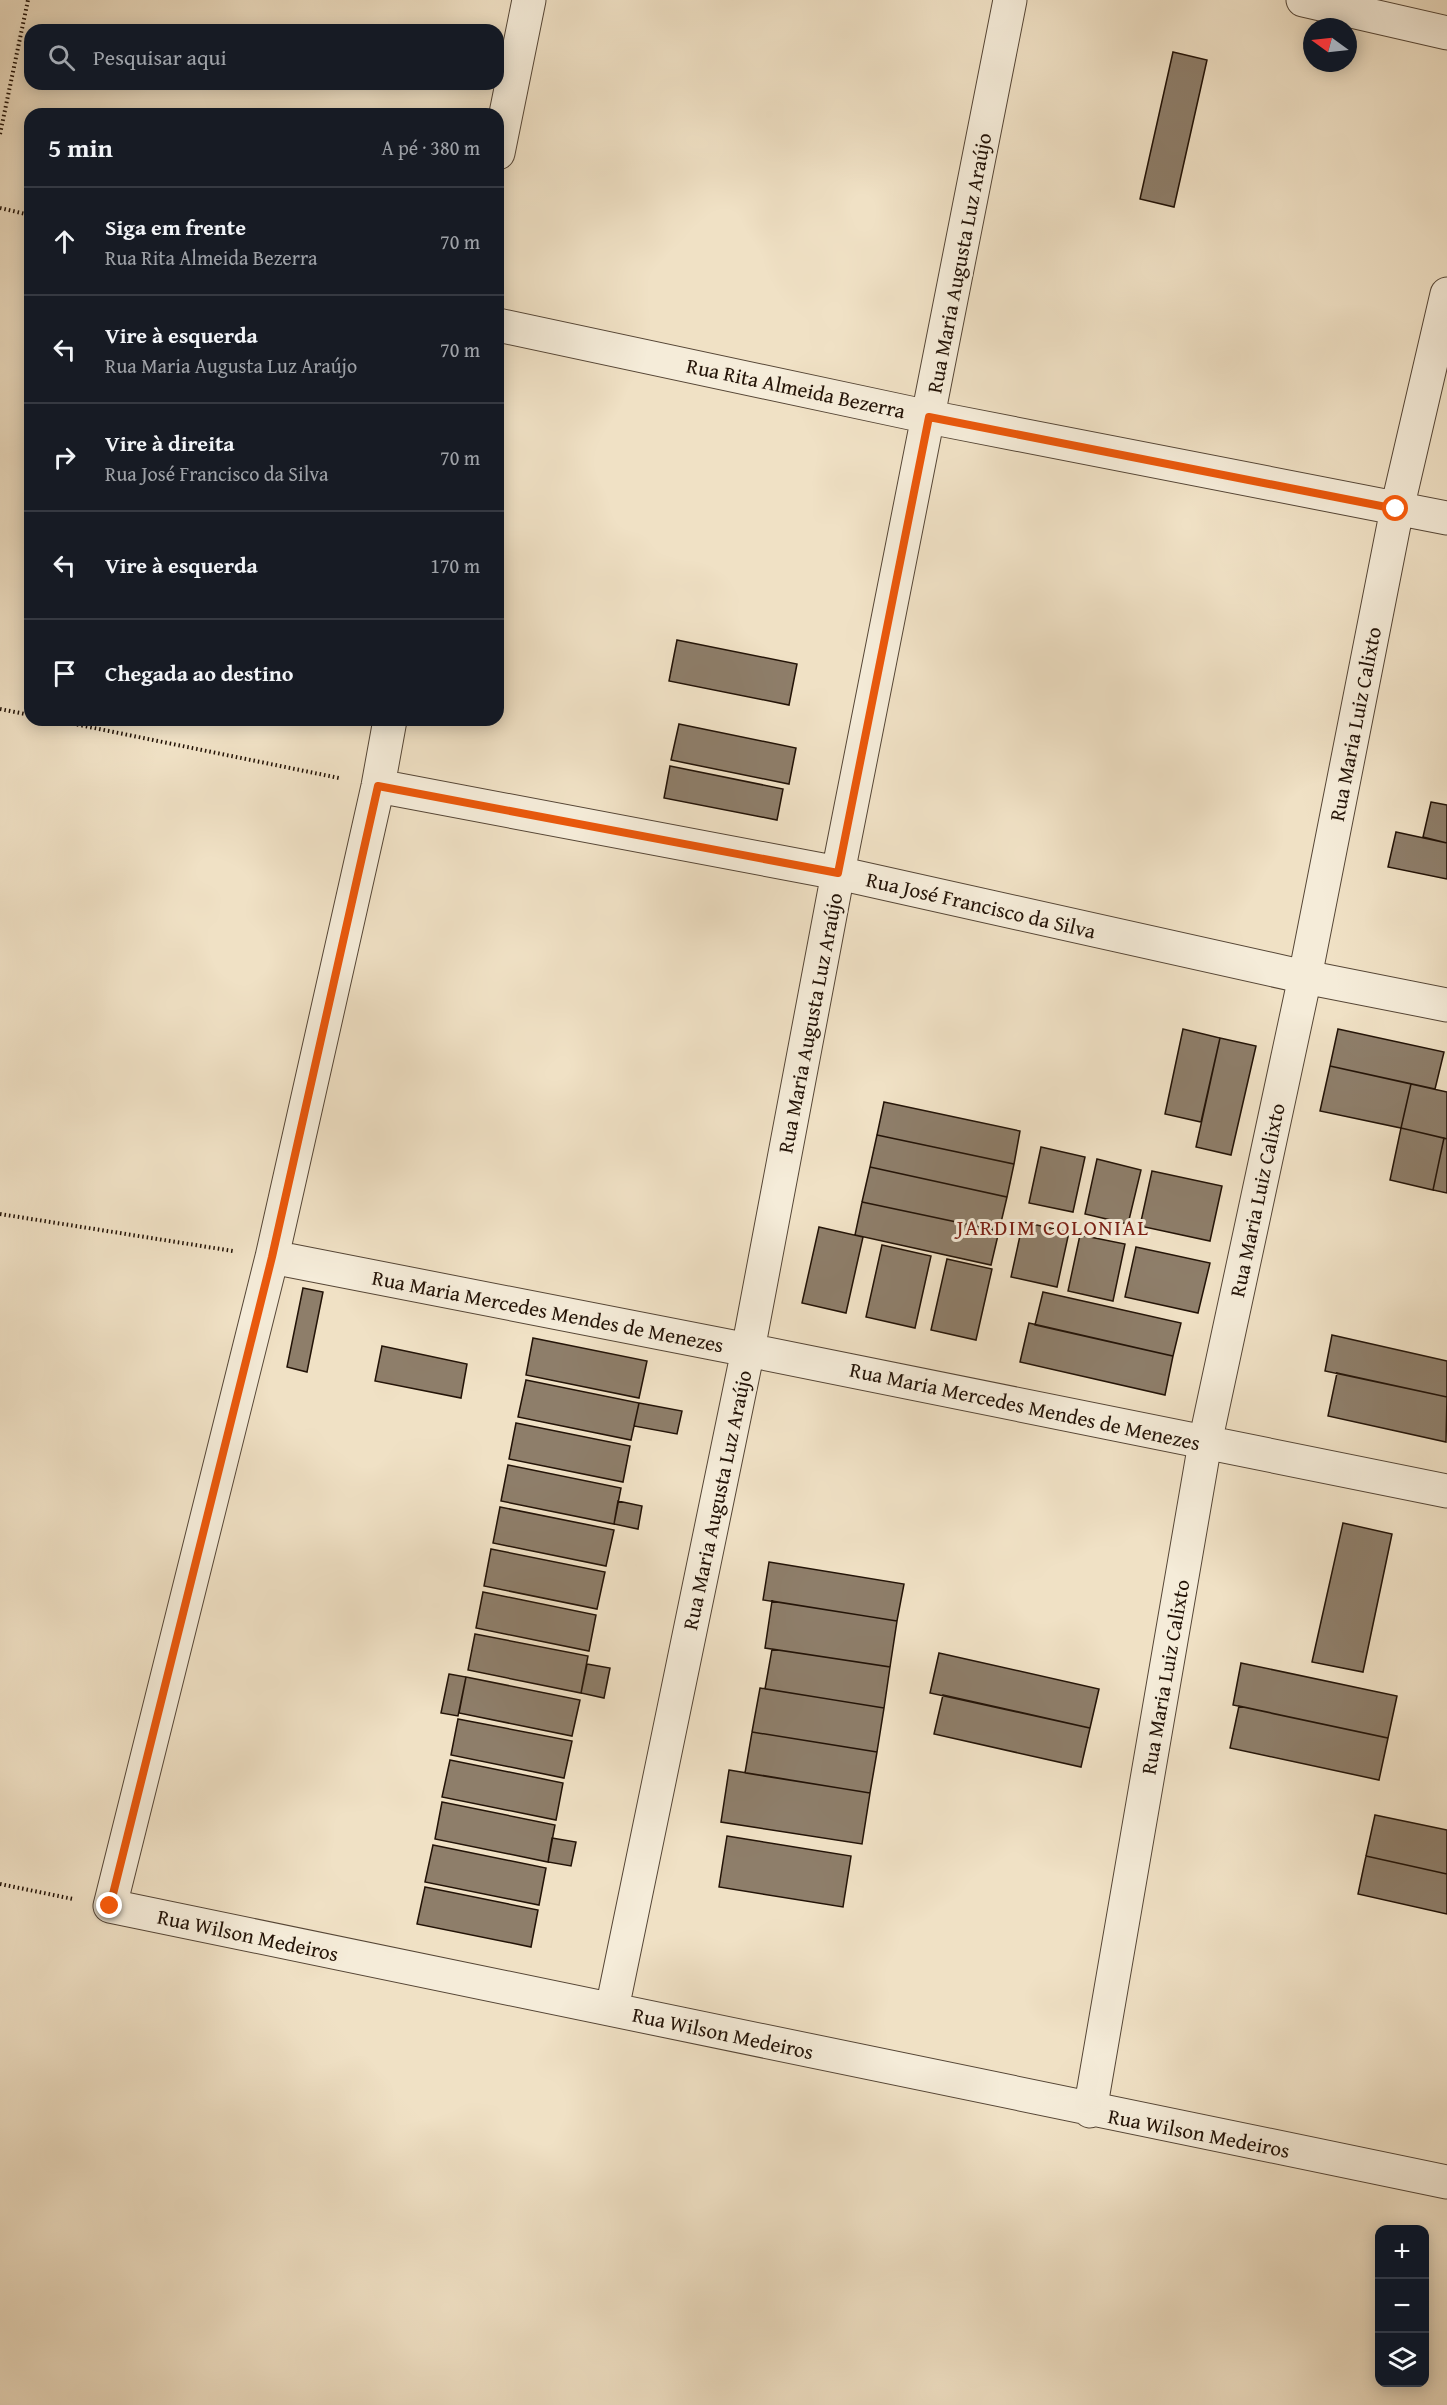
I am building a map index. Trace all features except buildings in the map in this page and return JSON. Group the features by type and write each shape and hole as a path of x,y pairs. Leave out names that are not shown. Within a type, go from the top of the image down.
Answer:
{"street":[{"path":"504,123 529,0"},
{"name":"Rua Maria Augusta Luz Araújo","path":"612,2009 748,1350 838,873 1010,0"},
{"path":"1303,0 1447,33"},
{"name":"Rua Maria Luiz Calixto","path":"1090,2111 1205,1443 1305,977 1396,509 1447,294"},
{"name":"Rua Rita Almeida Bezerra","path":"504,326 929,417 1447,518"},
{"path":"110,1906 272,1257 378,786 389,726"},
{"name":"Rua José Francisco da Silva","path":"378,786 838,873 1305,977 1447,1005"},
{"name":"Rua Maria Mercedes Mendes de Menezes","path":"272,1257 1447,1491"},
{"name":"Rua Wilson Medeiros","path":"110,1906 612,2009 1090,2111 1447,2182"}],"path":[{"path":"0,134 28,0"},
{"path":"0,208 24,214"},
{"path":"0,709 24,714"},
{"path":"84,726 378,786"},
{"path":"0,1214 272,1257"},
{"path":"0,1884 110,1906"}],"district":[{"name":"JARDIM COLONIAL","path":"1053,1227"}],"route":[{"path":"110,1906 272,1257 378,786 838,873 929,417 1396,509"}]}
